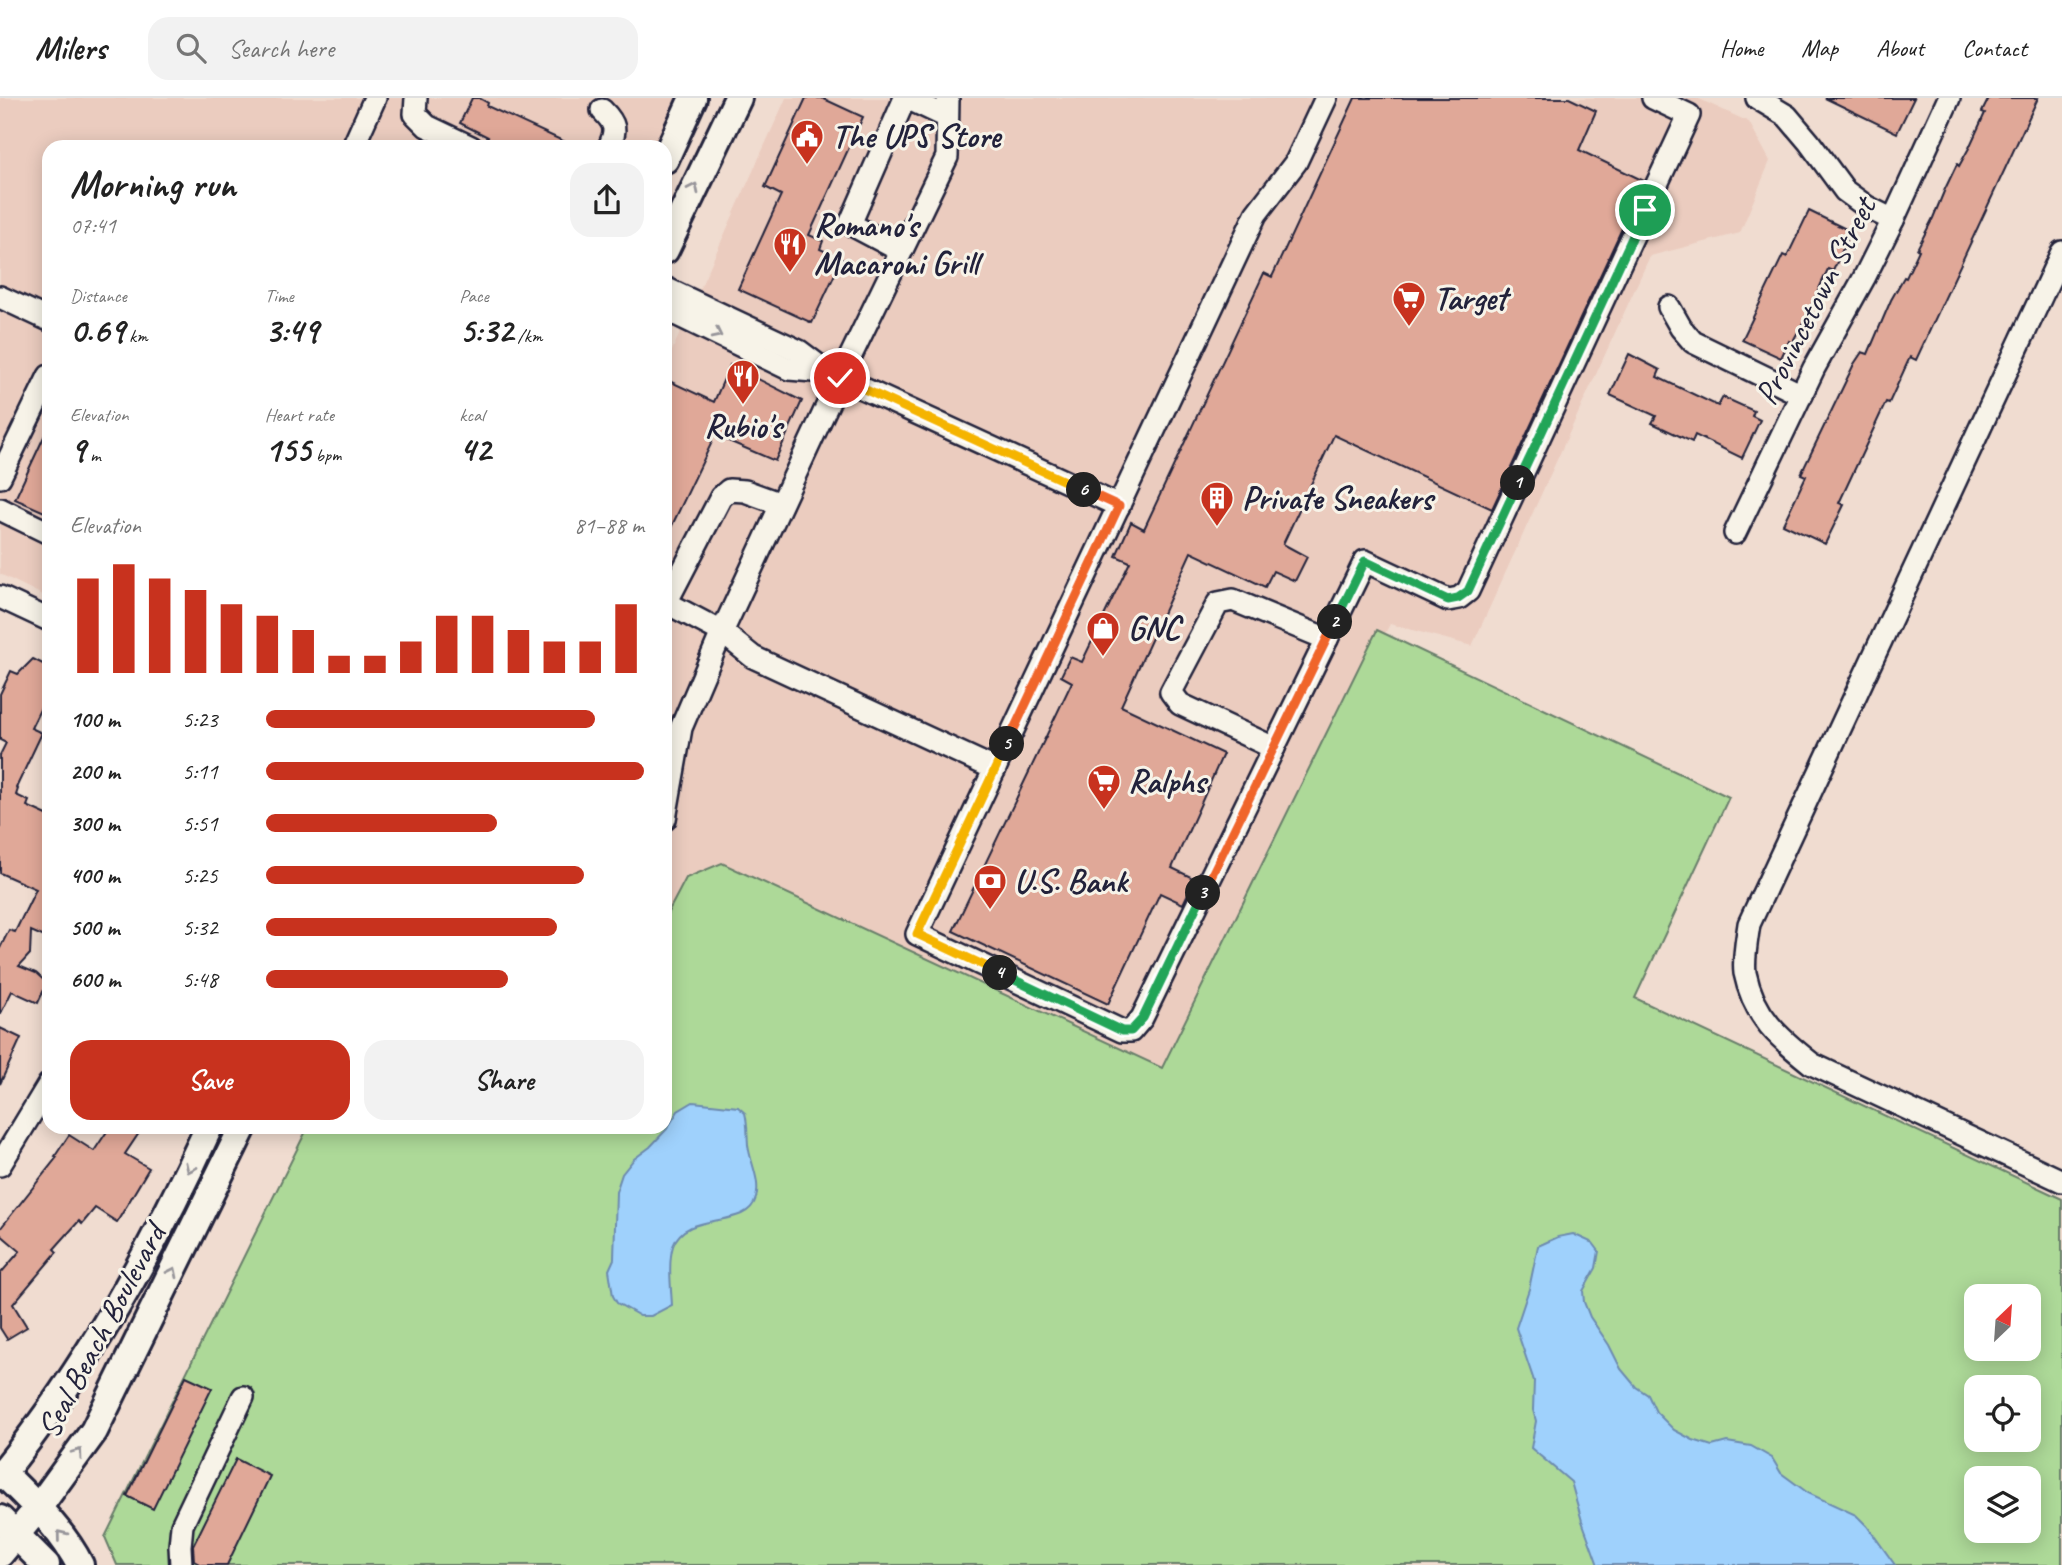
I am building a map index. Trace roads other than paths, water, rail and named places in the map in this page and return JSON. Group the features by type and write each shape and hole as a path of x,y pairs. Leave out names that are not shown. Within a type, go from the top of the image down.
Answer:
{"main road":[{"path":"672,144 693,98"},
{"path":"672,235 738,98"},
{"name":"Seal Beach Boulevard","path":"1,1475 60,1396 113,1314 171,1209 206,1134"},
{"name":"Seal Beach Boulevard","path":"5,1536 38,1508 94,1431 240,1134"},
{"path":"1,1475 38,1508 71,1548 80,1565"},
{"path":"5,1536 46,1565"}],"street":[{"path":"356,140 375,98"},
{"path":"416,98 415,114 427,126 456,140"},
{"path":"673,724 722,632 781,504 834,375 901,251 947,157 948,107 906,98 850,224 901,251"},
{"path":"1326,98 1296,162 1256,214 917,934 1122,1031 1131,1031 1143,1018 1365,561 1448,600 1458,598 1468,591 1689,115 1653,98"},
{"path":"1756,98 1787,116 1810,142 1845,191 1867,207 1893,220"},
{"name":"Provincetown Street","path":"1735,533 1802,395 1893,220 1949,98"},
{"path":"602,110 614,122 616,133 612,140"},
{"path":"2062,252 1749,924 1745,972 1760,1014 1778,1037 1812,1064 2062,1181"},
{"path":"672,291 799,351 834,375 1119,506"},
{"path":"0,297 42,317"},
{"path":"1669,307 1693,342 1802,395"},
{"path":"672,312 789,369 834,375"},
{"path":"0,477 42,390"},
{"path":"672,591 721,497 729,490 745,491 781,504"},
{"path":"0,509 42,530"},
{"path":"0,597 42,617"},
{"path":"1274,748 1180,704 1171,692 1218,603 1233,600 1327,639"},
{"path":"672,607 722,632 753,657 995,769"},
{"path":"0,1165 42,1096"},
{"path":"181,1565 182,1525 243,1397"}],"water":[{"path":"693,1102 738,1107 745,1113 748,1145 757,1185 756,1198 750,1208 741,1214 703,1223 680,1235 673,1246 671,1260 672,1305 651,1316 640,1316 617,1303 613,1296 609,1270 614,1259 616,1192 622,1174 634,1159 662,1134 672,1134 672,1121 678,1111"},
{"path":"1573,1234 1593,1243 1599,1251 1596,1268 1583,1291 1590,1317 1621,1369 1636,1387 1648,1395 1656,1412 1674,1430 1693,1440 1712,1446 1727,1442 1751,1446 1772,1458 1781,1473 1808,1493 1856,1515 1895,1565 1598,1565 1571,1482 1531,1448 1536,1421 1533,1410 1534,1381 1516,1328 1529,1289 1538,1246"}],"place":[{"name":"The UPS Store","path":"807,166"},
{"name":"Romano's Macaroni Grill","path":"790,274"},
{"name":"Target","path":"1409,328"},
{"name":"Rubio's","path":"743,406"},
{"name":"Private Sneakers","path":"1217,528"},
{"name":"GNC","path":"1103,658"},
{"name":"Ralphs","path":"1104,811"},
{"name":"U.S. Bank","path":"990,911"}]}
